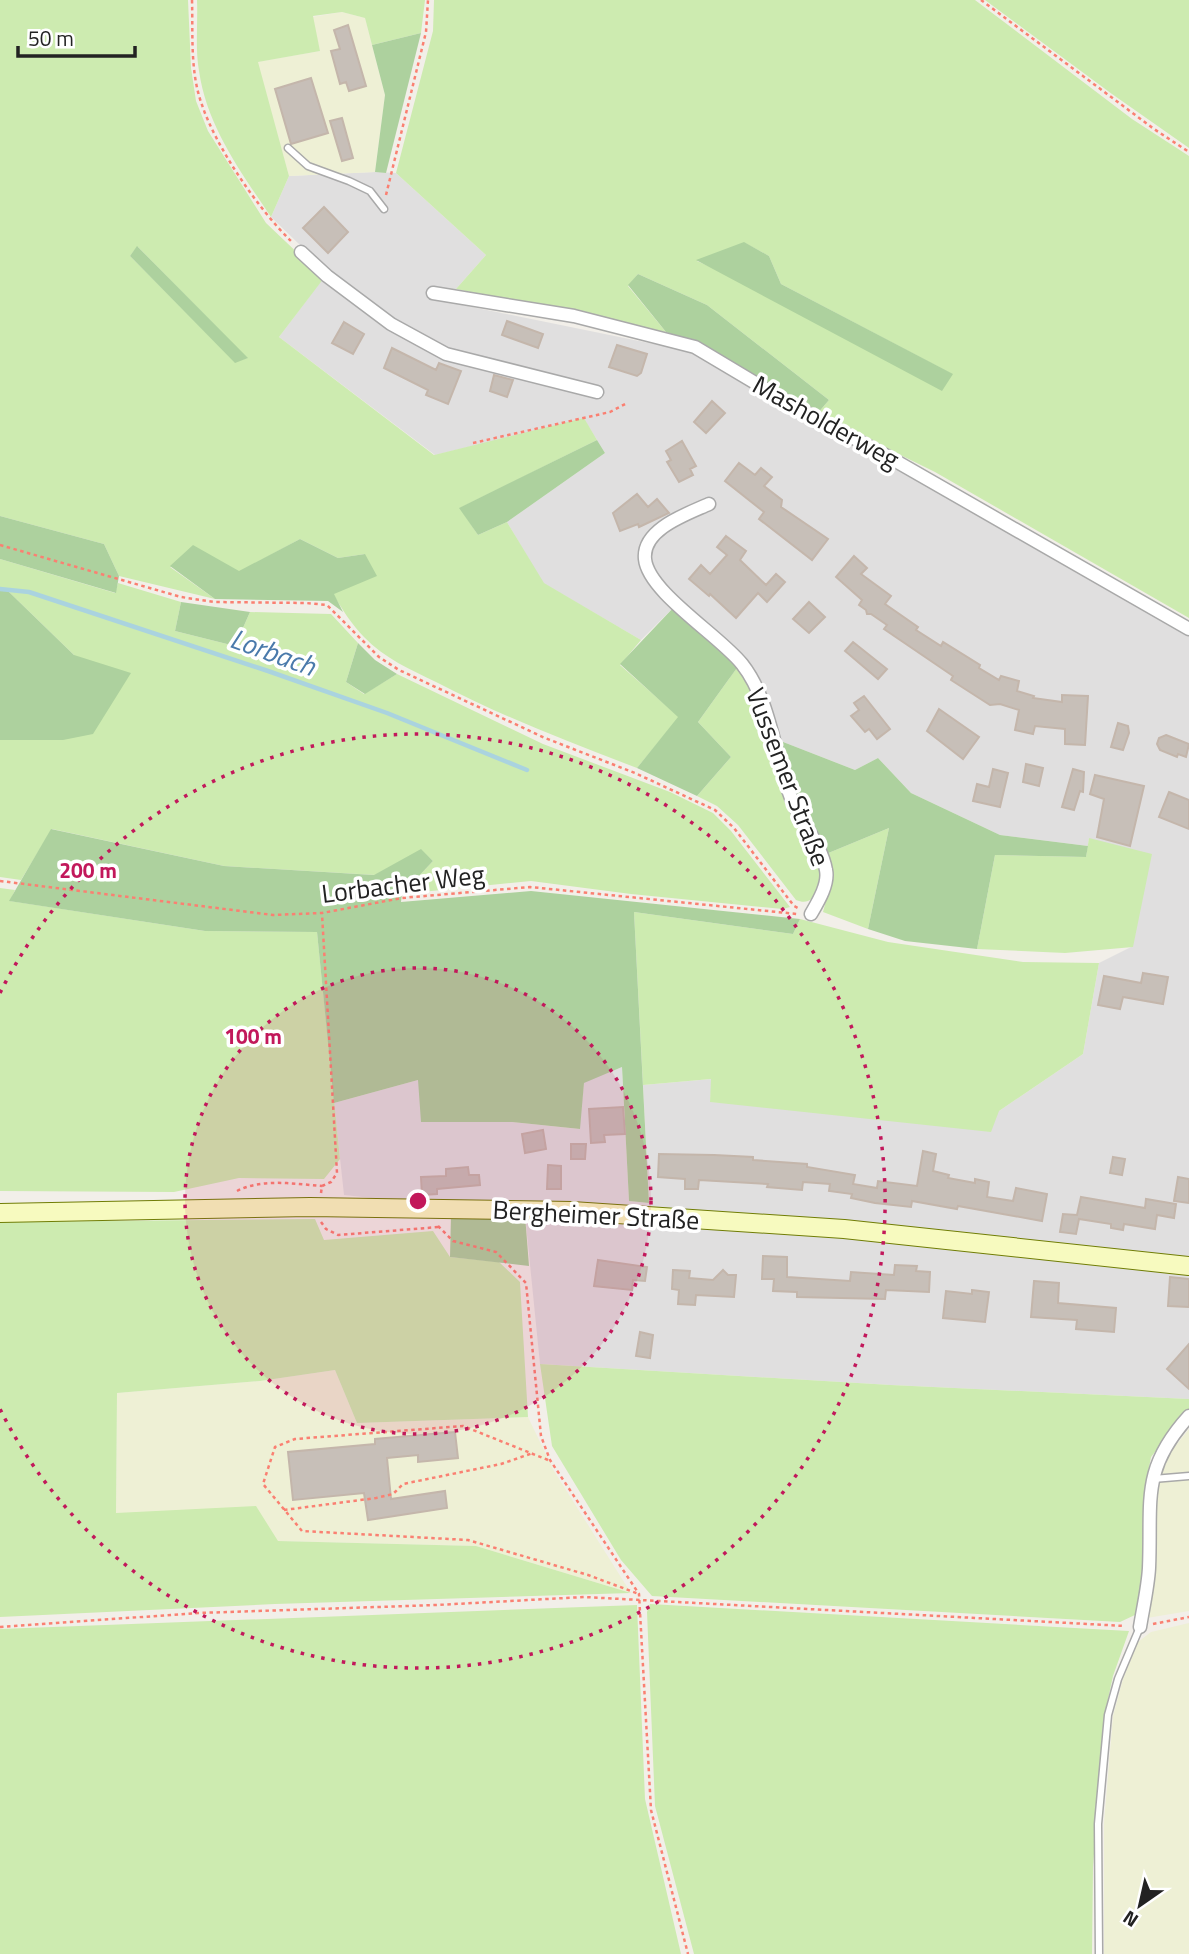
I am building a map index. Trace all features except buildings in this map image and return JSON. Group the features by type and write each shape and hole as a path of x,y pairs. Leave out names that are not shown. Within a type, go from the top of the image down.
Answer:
{"street":[{"path":"301,252 327,276 391,324 446,354 597,392"},
{"name":"Masholderweg","path":"433,293 574,316 695,346 794,406 887,456 1189,629"},
{"name":"Vussemer Straße","path":"709,504 665,524 648,544 644,557 647,570 676,604 741,663 758,690 792,800 821,854 827,873 820,899 811,914"},
{"name":"Bergheimer Straße","path":"0,1213 310,1208 572,1211 844,1229 1189,1266"},
{"path":"1140,1627 1149,1571 1149,1495 1158,1458 1175,1431 1189,1416"}],"lane":[{"path":"288,148 308,166 370,191 384,209"},
{"path":"1153,1479 1189,1476"},
{"path":"1098,1954 1098,1824 1108,1715 1118,1679 1140,1627"}],"path":[{"path":"192,0 195,69 204,109 223,148 262,210 301,252"},
{"path":"384,209 387,184 426,32 428,0"},
{"path":"981,0 1189,152"},
{"path":"472,443 610,412 627,403"},
{"path":"0,545 181,597 214,602 327,605 361,641 399,670 545,738 635,773 715,810 734,828 794,906 811,914"},
{"name":"Lorbacher Weg","path":"0,881 273,915 322,913 402,898 530,887 781,914 811,914"},
{"path":"321,1196 321,1186 331,1182 337,1173 322,913"},
{"path":"433,1209 439,1227 453,1241 496,1252 526,1283 541,1436 550,1460 639,1594 651,1810 688,1954"},
{"path":"320,1221 326,1229 338,1235 439,1227"},
{"path":"550,1460 463,1426 295,1439 275,1447 263,1485 302,1531 468,1540 588,1575 639,1594"},
{"path":"284,1510 376,1498 393,1493 404,1484 501,1464 533,1453"},
{"path":"0,1627 198,1613 584,1597 1140,1627 1189,1616"}],"shaded area":[{"path":"396,173 486,255 456,289 462,305 693,352 1189,632 1189,1399 540,1364 525,1215 344,1195 334,1103 418,1080 512,1122 579,1129 584,1082 622,1067 629,1201 649,1203 643,1085 712,1079 710,1102 999,1111 1083,1054 1099,963 1133,946 1089,838 1088,846 1000,835 911,793 878,758 855,770 778,740 674,607 641,640 543,583 507,522 605,453 584,419 435,455 279,337 328,272 271,217 289,176"}],"green space":[{"path":"0,0 188,0 191,68 196,101 208,131 266,223 324,278 279,337 434,455 584,418 597,440 460,508 478,535 507,522 544,583 641,640 620,665 679,717 637,768 510,717 408,668 380,651 364,637 333,594 365,554 338,558 300,539 239,572 170,567 215,599 119,576 104,544 0,516","holes":["138,247 247,358 235,362 130,256"]},
{"path":"197,0 425,0 421,33 372,45 365,18 342,12 313,16 320,51 258,62 289,176 271,217 226,147 209,111 198,62"},
{"path":"434,0 975,0 1132,119 1189,156 1189,618 935,472 817,414 829,400 707,305 638,274 628,286 666,332 456,289 486,255 396,173 433,31","holes":["745,243 769,256 781,284 952,374 697,261"]},
{"path":"985,0 1189,0 1189,148 1112,94"},
{"path":"342,12 365,18 385,95 375,172 289,176 257,62 320,51 312,17"},
{"path":"421,33 386,173 375,172 385,95 372,45"},
{"path":"744,242 769,256 781,284 953,374 942,391 696,260"},
{"path":"137,246 248,358 235,363 130,256"},
{"path":"638,274 707,305 829,400 817,414 713,350 666,332 628,285"},
{"path":"597,440 605,453 507,522 478,535 459,508"},
{"path":"0,516 104,544 119,576 116,593 0,559"},
{"path":"300,539 338,558 365,554 377,576 334,594 343,612 328,601 215,599 170,566 193,545 239,571"},
{"path":"0,559 115,593 118,583 181,602 175,631 235,646 250,612 331,614 358,643 346,682 364,694 397,674 543,744 670,792 713,813 731,831 790,907 783,909 631,894 531,881 402,894 433,861 421,850 375,875 224,866 52,829 21,880 0,877 0,740 63,740 74,655 9,592 0,587"},
{"path":"0,587 9,592 74,655 131,673 93,734 63,740 0,740"},
{"path":"181,602 250,612 235,646 175,631"},
{"path":"674,607 739,665 698,722 731,757 697,796 637,768 678,717 620,664"},
{"path":"358,643 375,660 397,674 365,694 346,682"},
{"path":"739,665 757,693 824,873 818,890 808,901 796,900 738,825 717,806 697,796 731,757 698,722"},
{"path":"778,740 855,770 878,758 911,793 1000,835 1088,846 1086,857 995,855 977,949 905,941 868,929 889,828 826,854 794,797"},
{"path":"889,828 868,929 823,912 833,874 826,854"},
{"path":"51,829 224,866 374,875 421,849 433,861 402,894 401,902 531,891 800,919 793,934 634,912 649,1203 629,1201 622,1067 584,1083 580,1129 512,1122 421,1122 418,1080 334,1103 317,932 205,931 9,901"},
{"path":"1089,838 1152,854 1133,947 1065,953 977,949 995,855 1086,857"},
{"path":"0,888 15,890 10,901 205,931 317,932 340,1159 324,1179 239,1178 174,1192 0,1191"},
{"path":"634,912 793,934 800,919 888,942 1023,962 1099,963 1083,1054 999,1111 991,1132 710,1102 711,1079 643,1085"},
{"path":"451,1215 525,1215 529,1266 450,1257"},
{"path":"315,1219 324,1240 433,1231 450,1257 499,1262 520,1282 528,1417 357,1423 335,1370 260,1381 117,1393 116,1513 256,1506 278,1541 476,1546 631,1593 275,1604 0,1617 0,1222"},
{"path":"540,1364 1189,1399 1189,1409 1151,1457 1144,1494 1144,1570 1137,1614 1120,1622 652,1596 621,1560 552,1446"},
{"path":"335,1370 357,1423 528,1417 554,1471 631,1593 476,1546 277,1541 116,1513 117,1393 260,1381"},
{"path":"1189,1429 1189,1611 1147,1618 1154,1495 1168,1455"},
{"path":"650,1604 1129,1631 1113,1676 1105,1713 1093,1867 1092,1954 694,1954 655,1806 647,1612"},
{"path":"637,1605 645,1799 681,1954 0,1954 0,1629"},
{"path":"1189,1623 1189,1954 1104,1954 1104,1823 1113,1716 1123,1679 1138,1642 1151,1632"}],"waterway":[{"name":"Lorbach","path":"0,589 29,592 268,671 387,713 527,770"}]}
